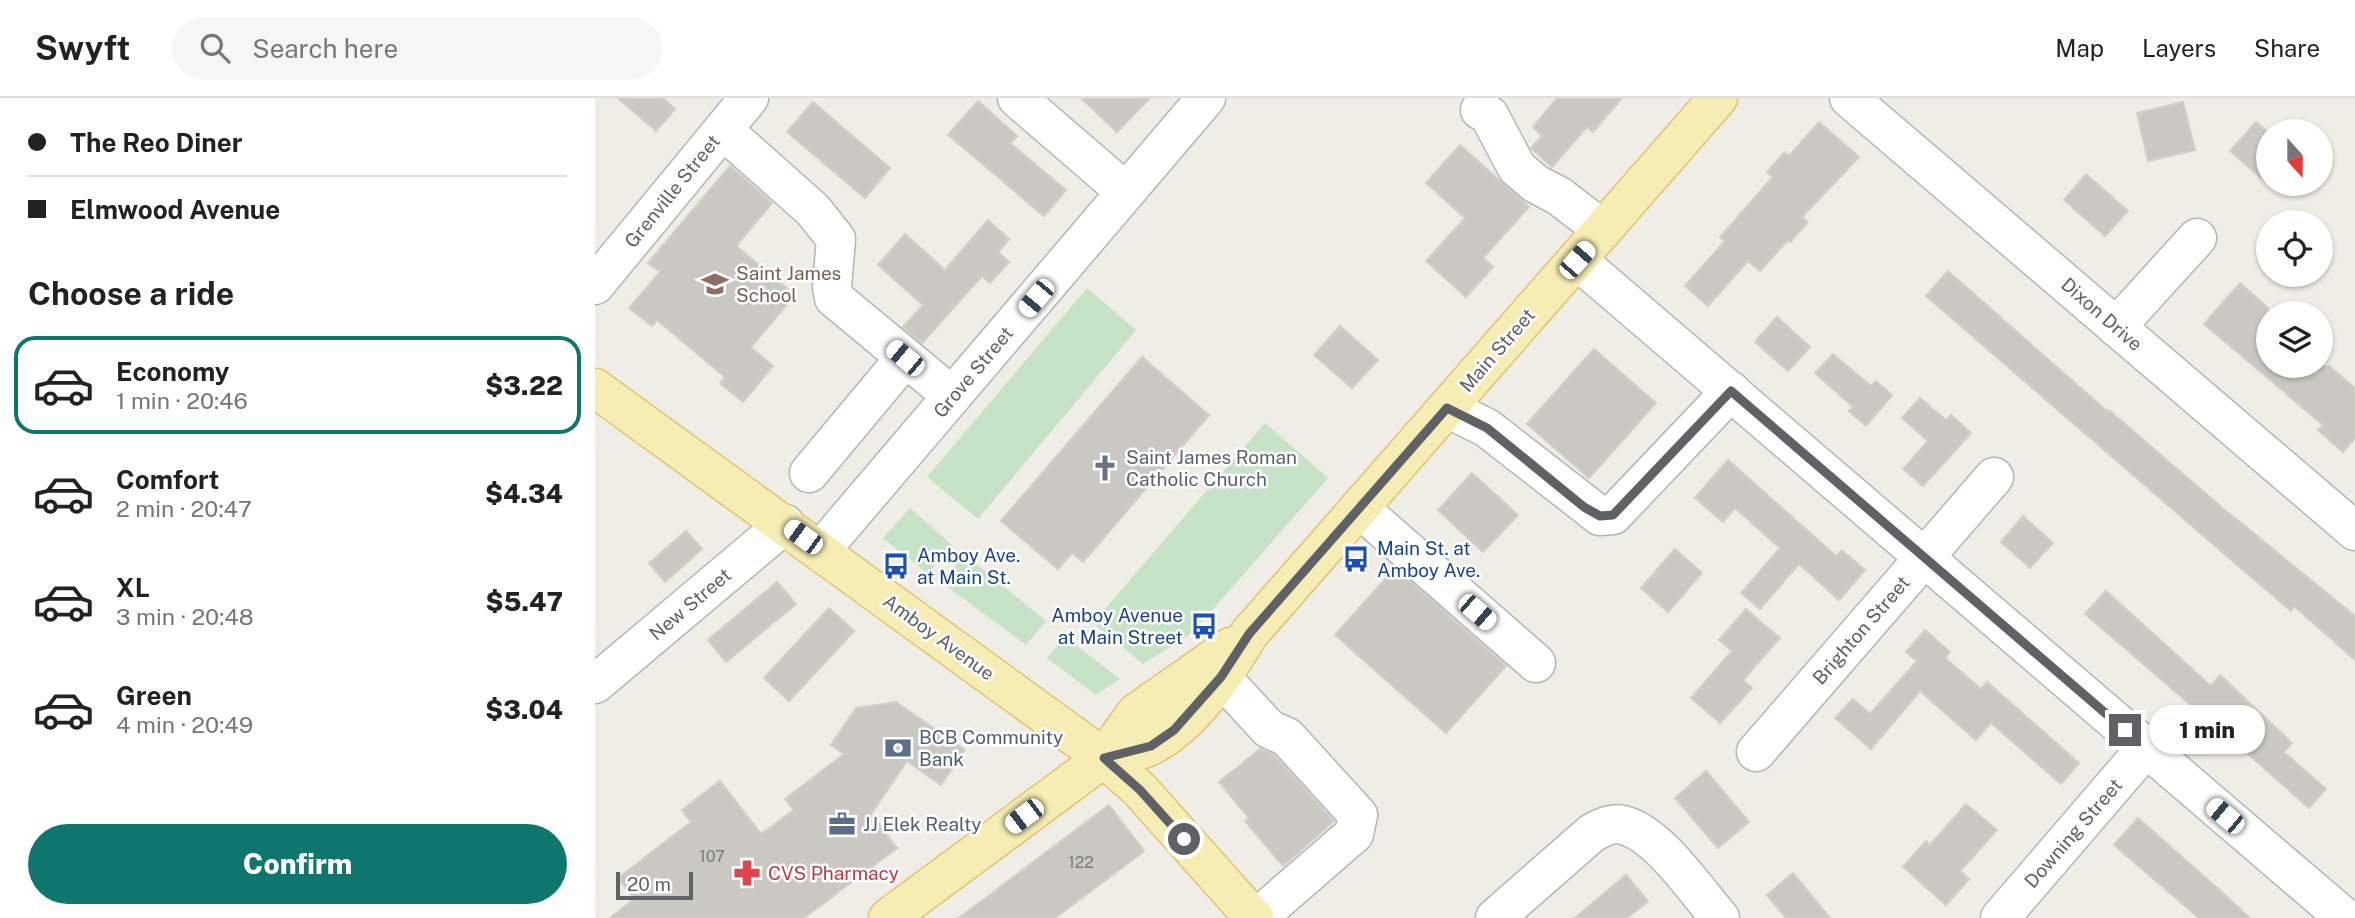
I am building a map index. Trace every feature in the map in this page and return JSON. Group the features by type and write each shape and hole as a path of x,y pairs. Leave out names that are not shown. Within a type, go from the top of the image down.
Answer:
{"main road":[{"name":"Main Street","path":"888,918 1104,758 1151,746 1174,730 1221,677 1249,634 1603,230 1704,103"},
{"name":"Amboy Avenue","path":"595,388 1104,758 1140,790 1256,918"},
{"name":"Main Street","path":"1104,758 1118,734 1136,713 1249,634"}],"street":[{"name":"Grenville Street","path":"595,285 749,98"},
{"path":"1017,98 1126,192"},
{"name":"Grove Street","path":"821,550 1206,98"},
{"name":"Dixon Drive","path":"1849,98 2355,530"},
{"path":"1480,110 1489,115 1517,168 1603,230"},
{"path":"723,130 813,210 836,239 832,287 834,298 953,396"},
{"path":"2116,327 2197,238"},
{"path":"1577,260 2345,918"},
{"path":"809,473 905,358"},
{"path":"1447,408 1487,428 1584,507 1600,516 1613,515 1731,391"},
{"name":"Brighton Street","path":"1756,752 1994,477"},
{"path":"1359,508 1536,663"},
{"name":"New Street","path":"595,684 785,524"},
{"path":"1221,677 1269,729 1287,737 1358,815 1354,834 1256,918"},
{"name":"Downing Street","path":"2000,918 2145,748"},
{"path":"1495,918 1592,833 1604,826 1620,824 1652,840 1720,918"}],"green space":[{"path":"1087,288 1136,330 978,519 927,477"},
{"path":"1265,423 1328,478 1192,633 1143,664 1093,623"},
{"path":"910,508 952,545 928,574 883,538"},
{"path":"965,555 1046,621 1026,645 941,582"},
{"path":"1065,637 1120,679 1096,695 1047,658"}],"building":[{"path":"618,98 663,98 675,109 656,131"},
{"path":"1081,98 1150,98 1117,132"},
{"path":"1557,98 1622,98 1593,132 1587,127 1552,167 1531,148 1542,136 1533,127"},
{"path":"978,101 1017,136 1010,143 1066,190 1044,216 948,135"},
{"path":"813,102 890,168 865,198 787,132"},
{"path":"2183,102 2195,150 2148,161 2137,113"},
{"path":"1819,122 1859,157 1802,217 1808,222 1790,242 1788,240 1760,271 1748,261 1708,306 1685,286 1725,241 1720,237 1773,177 1767,172 1785,152 1789,156"},
{"path":"2256,122 2256,174 2230,151"},
{"path":"1460,145 1529,207 1483,258 1493,267 1466,297 1426,261 1465,218 1426,183"},
{"name":"Saint James School","path":"730,166 772,203 736,246 795,295 751,347 773,366 743,402 720,383 725,377 657,320 652,326 629,308 660,272 648,263"},
{"path":"2086,174 2128,211 2105,236 2064,200"},
{"path":"988,220 1009,239 998,252 1009,262 990,283 982,276 922,343 903,327 923,305 878,265 905,234 945,270"},
{"path":"1948,271 2108,412 2109,410 2219,505 2355,616 2355,660 2294,606 2291,611 1926,296"},
{"path":"2240,283 2260,301 2256,301 2256,368 2204,324"},
{"path":"1777,317 1810,347 1788,371 1755,342"},
{"path":"1340,326 1378,360 1352,388 1314,355"},
{"path":"1594,349 1656,403 1589,478 1527,424"},
{"path":"1833,354 1871,386 1876,381 1892,395 1866,426 1849,411 1853,407 1815,373"},
{"name":"Saint James Roman Catholic Church","path":"1142,357 1209,415 1083,562 1072,553 1058,569 1001,521"},
{"path":"2333,369 2355,388 2355,438 2343,452 2318,430 2323,425 2268,378 2333,378"},
{"path":"1920,398 1946,420 1951,415 1971,433 1923,486 1903,469 1928,441 1902,418"},
{"path":"1728,460 1836,556 1842,550 1865,570 1839,600 1799,564 1760,609 1741,593 1780,548 1735,508 1723,522 1695,498"},
{"path":"1472,473 1518,515 1483,552 1438,510"},
{"path":"2023,516 2053,543 2030,568 2001,542"},
{"path":"686,531 702,549 665,582 649,563"},
{"path":"1675,549 1702,573 1668,612 1641,588"},
{"path":"1395,568 1506,666 1446,733 1335,635"},
{"path":"777,582 796,604 726,662 708,640"},
{"path":"2106,591 2211,686 2220,675 2292,743 2284,752 2326,789 2309,808 2240,747 2249,737 2216,708 2207,719 2085,614"},
{"path":"829,608 854,631 789,701 764,678"},
{"path":"1746,609 1780,638 1743,680 1752,688 1720,723 1691,698 1732,651 1719,640"},
{"path":"1925,630 1950,652 1945,658 1981,689 1987,682 2079,763 2061,784 1991,723 1976,740 1920,691 1871,749 1835,718 1853,699 1870,714 1917,661 1906,652"},
{"path":"896,702 965,750 941,785 907,761 871,814 897,848 804,918 610,918 634,899 618,878 691,822 682,810 720,781 761,834 794,810 785,799 844,754 831,745 856,708"},
{"path":"1260,749 1274,755 1334,821 1283,866 1245,821 1249,818 1219,782"},
{"path":"1706,771 1749,822 1718,848 1675,798"},
{"path":"1966,804 1997,830 1960,871 1969,879 1946,905 1903,867 1926,841 1930,845"},
{"path":"1109,805 1144,851 1055,918 959,918"},
{"path":"2138,818 2250,918 2199,918 2114,845"},
{"path":"1793,873 1830,918 1786,918 1767,895"},
{"path":"1626,875 1648,901 1627,918 1575,918"}],"place":[{"name":"Saint James School","path":"715,284"},
{"name":"Saint James Roman Catholic Church","path":"1105,468"},
{"name":"Main St. at Amboy Ave.","path":"1356,559"},
{"name":"Amboy Ave. at Main St.","path":"896,566"},
{"name":"Amboy Avenue at Main Street","path":"1204,626"},
{"name":"BCB Community Bank","path":"898,748"},
{"name":"JJ Elek Realty","path":"842,824"},
{"name":"CVS Pharmacy","path":"747,873"}],"route":[{"path":"1184,839 1140,790 1104,758 1151,746 1174,730 1221,677 1249,634 1447,408 1487,428 1584,507 1600,516 1613,515 1731,391 2125,730"}]}
